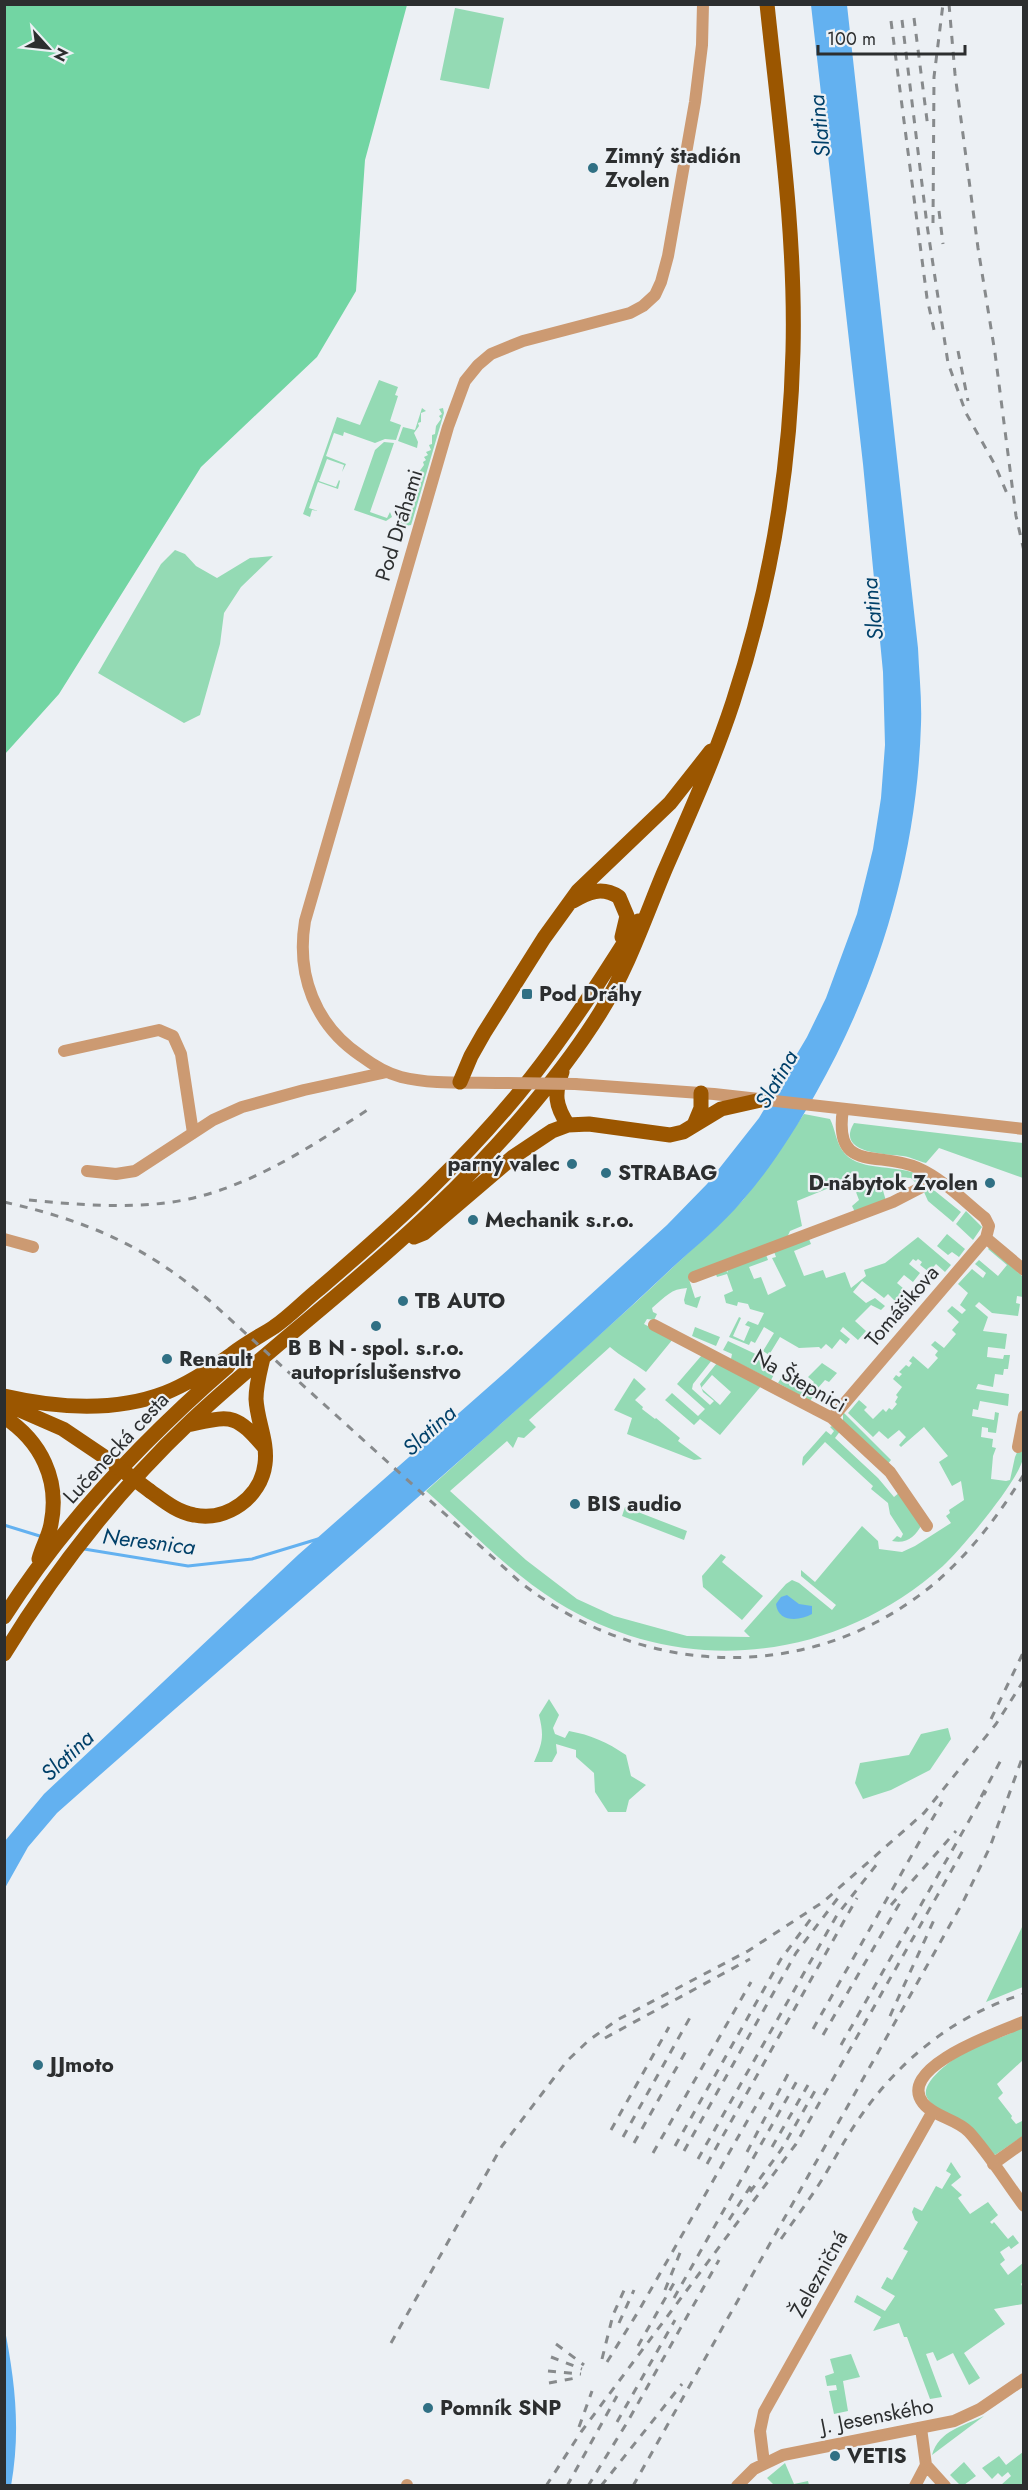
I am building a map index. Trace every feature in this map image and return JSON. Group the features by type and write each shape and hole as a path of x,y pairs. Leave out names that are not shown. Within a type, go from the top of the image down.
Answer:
{"main road":[{"path":"395,1246 488,1154 526,1110 597,1017 621,976 643,928 719,742 744,669 767,577 781,499 793,346 791,258 767,4"},
{"path":"460,1082 471,1056 543,938 578,891 670,803 719,742"},
{"path":"4,1396 31,1402 95,1406 129,1402 164,1393 202,1374 276,1325 383,1234 476,1143 536,1071 613,960 657,890"},
{"path":"570,903 585,894 600,891 613,893 623,902 627,923 613,960"},
{"path":"568,1057 556,1088 558,1110 568,1125"},
{"path":"694,1126 701,1108 701,1093"},
{"path":"395,1246 424,1233 513,1157 541,1137 568,1125 599,1125 670,1135 694,1126 721,1109 761,1100"},
{"name":"Lučenecká cesta","path":"4,1654 68,1559 152,1461 187,1425 395,1246"},
{"name":"Lučenecká cesta","path":"4,1617 43,1558 166,1423 276,1325"},
{"path":"4,1404 63,1430 175,1508 194,1515 212,1516 241,1504 258,1485 265,1466 265,1448 256,1400 263,1358"},
{"path":"4,1417 31,1438 45,1464 53,1491 51,1524 43,1558"},
{"path":"187,1425 219,1418 236,1420 249,1428 265,1448"}],"street":[{"name":"Pod Dráhami","path":"703,4 702,45 695,102 668,256 658,289 638,310 508,345 491,354 471,373 456,403 388,628 310,901 302,938 306,978 316,1008 323,1020 347,1046 387,1072 412,1079 575,1084 701,1093 1023,1130"},
{"path":"64,1051 159,1030 172,1036 181,1054 193,1133"},
{"path":"87,1171 116,1174 135,1171 193,1133 242,1107 304,1090 387,1072"},
{"path":"837,1108 842,1136 853,1153 865,1158 914,1166 932,1176 982,1216 989,1224 986,1238 1023,1270"},
{"path":"694,1277 893,1202 920,1188 932,1176"},
{"name":"Tomášikova","path":"832,1418 986,1238"},
{"path":"4,1239 33,1247"},
{"name":"Na Štepnici","path":"654,1325 832,1418 890,1472 927,1526"},
{"path":"1018,1447 1023,1416"},
{"path":"1023,2022 963,2046 930,2070 919,2085 919,2093 925,2105 966,2128 1023,2206"},
{"name":"Železničná","path":"764,2463 760,2431 764,2412 933,2111"},
{"path":"993,2164 1023,2142"},
{"name":"J. Jesenského","path":"737,2486 745,2476 764,2463 797,2451 921,2428 969,2415 1023,2379"},
{"path":"921,2428 926,2465 942,2484"},
{"path":"915,2486 926,2465"}],"green space":[{"path":"5,4 407,5 365,160 356,291 317,357 201,467 59,694 5,754"},
{"path":"455,8 504,18 489,89 440,80"},
{"path":"379,380 398,387 395,395 398,396 390,421 401,425 396,440 385,439 375,443 344,432 343,436 334,433 326,456 346,464 342,472 344,465 327,459 319,481 336,487 339,480 338,489 318,482 309,508 318,511 312,510 310,517 303,514 337,417 360,425"},
{"path":"422,408 426,411 421,413 421,422 418,423 419,426 414,433 418,442 417,448 398,441 403,427 415,430"},
{"path":"443,408 444,413 412,522 411,525 405,526 401,523 400,518 407,515 405,512 410,505 411,496 414,495 414,487 419,480 423,462 426,460 424,457 428,455 426,452 431,450 429,445 432,444 432,435 435,434 436,426 441,419 439,416 442,414 439,409"},
{"path":"384,442 394,443 370,512 387,518 390,512 392,517 386,521 354,510 375,450"},
{"path":"175,550 185,554 196,566 217,578 250,558 273,556 241,587 224,613 220,644 200,715 184,723 98,673 161,564"},
{"path":"804,1114 830,1119 842,1150 856,1162 908,1171 917,1174 918,1180 915,1182 911,1178 896,1177 880,1180 886,1201 855,1212 852,1206 859,1200 851,1179 797,1201 802,1226 790,1231 786,1240 688,1276 695,1298 701,1296 697,1308 685,1304 687,1288 673,1292 652,1308 657,1314 654,1320 647,1319 644,1324 673,1339 646,1372 610,1347 529,1420 536,1427 524,1438 518,1437 513,1448 507,1441 450,1491 526,1560 577,1599 614,1616 687,1636 750,1637 744,1631 792,1580 832,1610 836,1605 801,1576 801,1570 815,1582 862,1526 878,1541 879,1549 902,1552 951,1523 946,1516 950,1513 949,1510 964,1500 961,1481 952,1486 939,1462 948,1456 924,1427 901,1447 899,1445 906,1437 899,1430 888,1439 879,1431 873,1437 848,1413 859,1400 867,1407 864,1410 873,1419 883,1409 886,1412 889,1408 892,1410 897,1404 896,1395 902,1387 893,1379 896,1375 899,1377 902,1374 899,1372 906,1365 909,1367 912,1363 909,1361 913,1356 928,1369 938,1358 935,1355 938,1351 931,1345 935,1341 944,1348 956,1334 952,1330 959,1322 947,1311 952,1306 962,1314 966,1310 960,1305 968,1293 958,1284 972,1269 983,1278 986,1273 975,1264 979,1260 998,1276 1007,1265 988,1249 990,1247 1023,1277 1023,1297 1017,1296 1016,1303 1020,1304 1018,1316 992,1313 979,1302 975,1306 988,1317 983,1331 1007,1334 1005,1349 988,1347 987,1357 1003,1359 1004,1355 1010,1355 1008,1369 1004,1369 1003,1375 995,1374 993,1387 978,1384 976,1389 1009,1394 1008,1406 980,1401 978,1410 973,1409 972,1416 994,1420 995,1412 999,1413 996,1433 988,1432 988,1428 982,1427 981,1437 993,1439 992,1447 996,1448 991,1479 1010,1480 1015,1457 1023,1439 1024,1456 1019,1469 989,1514 943,1566 900,1599 854,1623 806,1640 756,1649 705,1650 655,1642 605,1627 539,1590 489,1549 426,1491 636,1302 721,1222 743,1200"},
{"path":"854,1123 1023,1143 1023,1178 939,1148 926,1163 865,1150 857,1147 851,1141 850,1133"},
{"path":"930,1189 961,1212 953,1222 928,1201 924,1192"},
{"path":"966,1211 982,1227 973,1240 956,1224"},
{"path":"947,1234 965,1249 959,1257 952,1252 948,1255 937,1246"},
{"path":"918,1237 951,1265 945,1272 936,1264 929,1272 920,1265 922,1262 913,1259 909,1264 920,1273 913,1282 904,1275 897,1283 910,1294 900,1306 888,1294 884,1298 862,1281 853,1292 866,1303 875,1298 885,1306 881,1310 871,1305 855,1321 866,1331 858,1340 843,1327 840,1331 850,1339 846,1344 840,1339 832,1349 826,1344 821,1349 819,1347 799,1348 780,1337 769,1355 763,1351 774,1333 764,1327 755,1343 751,1341 749,1345 729,1337 739,1317 741,1318 733,1336 744,1341 750,1327 745,1325 748,1321 758,1325 764,1313 750,1309 748,1304 738,1302 737,1306 726,1303 724,1295 733,1291 727,1274 717,1277 715,1272 725,1269 728,1273 727,1269 765,1252 768,1260 749,1267 754,1279 761,1277 768,1295 786,1286 772,1258 776,1257 773,1249 809,1239 811,1244 794,1251 804,1276 823,1270 826,1278 845,1272 851,1288 866,1276 864,1270 885,1263"},
{"path":"695,1327 720,1337 716,1346 692,1336"},
{"path":"728,1341 779,1365 771,1380 731,1359 732,1354 723,1350"},
{"path":"702,1355 712,1360 693,1384 692,1389 710,1405 714,1401 702,1389 720,1405 731,1392 712,1375 701,1388 700,1384 717,1363 762,1385 720,1435 700,1419 694,1425 665,1400 672,1393 698,1416 705,1409 677,1384"},
{"path":"822,1363 837,1373 829,1382 825,1380 817,1389 808,1377"},
{"path":"786,1370 816,1392 810,1401 778,1383"},
{"path":"634,1378 646,1389 635,1400 643,1407 642,1409 680,1438 678,1441 702,1459 694,1460 627,1434 632,1418 614,1410"},
{"path":"843,1412 891,1460 887,1465 843,1423"},
{"path":"830,1427 841,1430 835,1438 878,1478 894,1497 900,1492 922,1524 910,1538 892,1541 897,1536 901,1538 903,1534 890,1514 888,1503 825,1442 803,1466 803,1457 826,1431 831,1435 834,1431"},
{"path":"625,1507 687,1531 684,1540 622,1516"},
{"path":"721,1554 726,1557 722,1562 763,1596 742,1620 703,1587 702,1576"},
{"path":"549,1699 559,1715 553,1728 555,1734 565,1738 569,1731 585,1735 626,1755 631,1776 646,1785 629,1800 626,1812 608,1812 595,1792 594,1773 576,1757 576,1750 556,1744 557,1753 552,1762 534,1762 542,1739 539,1715"},
{"path":"948,1728 951,1739 930,1770 891,1790 863,1799 855,1783 860,1763 909,1755 921,1734"},
{"path":"1023,1925 1023,1987 986,2002"},
{"path":"1023,2026 1023,2060 997,2084 1003,2093 998,2098 1012,2116 1011,2118 1016,2124 1023,2122 1023,2136 995,2155 936,2108 929,2101 926,2089 941,2069 963,2053"},
{"path":"951,2162 961,2177 951,2185 962,2195 958,2198 970,2214 988,2202 998,2215 990,2222 992,2224 994,2222 1008,2239 1013,2235 1019,2243 1011,2249 1009,2246 1000,2252 1005,2260 1000,2264 1008,2275 1023,2263 1023,2282 1021,2284 1023,2304 994,2309 1005,2324 964,2353 980,2378 969,2385 953,2353 937,2361 933,2352 926,2354 942,2397 930,2399 907,2337 904,2337 899,2323 873,2331 881,2317 854,2302 857,2295 885,2311 895,2296 881,2288 887,2277 892,2280 908,2251 903,2249 918,2222 912,2212 914,2207 922,2211 936,2186 942,2189 951,2174 946,2171"},
{"path":"851,2354 860,2377 843,2381 848,2411 834,2414 829,2391 837,2390 836,2385 827,2386 825,2376 834,2373 830,2359"},
{"path":"984,2416 932,2455 935,2447 946,2434"},
{"path":"1023,2452 1023,2485 1001,2485 1011,2476 1008,2472 1002,2477 998,2473 992,2479 982,2468 999,2456 1006,2465"},
{"path":"964,2462 976,2476 964,2485 960,2485 950,2475"},
{"path":"785,2463 794,2484 808,2481 809,2485 774,2485 767,2478"}],"water":[{"path":"811,5 847,5 918,648 921,696 918,773 903,869 891,915 859,1006 839,1050 791,1135 763,1175 726,1218 492,1432 57,1813 28,1847 5,1888 5,1841 44,1794 298,1555 511,1367 667,1225 707,1184 759,1118 807,1037 826,998 857,914 873,849 881,798 885,745 883,672 863,464"},
{"path":"787,1595 799,1604 812,1606 812,1614 796,1619 781,1615 776,1604 781,1597"},
{"path":"4,2325 11,2366 16,2425 11,2486 4,2485"}],"waterway":[{"name":"Neresnica","path":"4,1525 43,1537"},
{"name":"Neresnica","path":"84,1549 188,1566 252,1559 318,1539"}],"railway":[{"path":"933,223 934,77 943,4"},
{"path":"949,4 955,74 978,248 995,353 1016,516 1024,551"},
{"path":"914,18 928,128"},
{"path":"902,20 927,225 948,363 966,413 995,465 1008,496"},
{"path":"891,21 927,298 934,330"},
{"path":"939,211 943,244"},
{"path":"958,351 968,401"},
{"path":"29,1200 89,1205 129,1205 189,1199 238,1184 261,1173 307,1148 372,1107"},
{"path":"4,1202 89,1227 138,1250 186,1281 520,1582 568,1614 619,1638 673,1652 728,1658 782,1654 836,1640 887,1617 935,1583 960,1559 995,1518 1024,1474"},
{"path":"991,1719 1024,1651"},
{"path":"391,2343 502,2146 567,2061 588,2041 617,2020 748,1951 823,1902 924,1813 996,1724 1024,1680"},
{"path":"633,2486 963,1902 990,1847 1024,1753"},
{"path":"981,1797 1001,1760"},
{"path":"841,2045 986,1791"},
{"path":"813,2029 942,1802"},
{"path":"891,1905 956,1831"},
{"path":"546,2486 581,2432 796,2144 966,1845"},
{"path":"698,2159 837,1915 877,1864"},
{"path":"684,2151 796,1953 841,1894"},
{"path":"707,2164 857,1898"},
{"path":"823,2035 901,1901"},
{"path":"675,2146 781,1959 813,1916"},
{"path":"890,2016 934,1920"},
{"path":"605,2038 750,1959"},
{"path":"653,2153 751,1982"},
{"path":"781,2239 818,2186 856,2123 889,2080 908,2061 950,2028 998,2003 1024,1994"},
{"path":"623,2137 692,2014"},
{"path":"611,2130 669,2027"},
{"path":"634,2143 686,2051"},
{"path":"747,2152 788,2074"},
{"path":"674,2298 798,2079"},
{"path":"772,2147 808,2085"},
{"path":"750,2192 781,2150 816,2089"},
{"path":"607,2362 765,2090"},
{"path":"729,2220 752,2184"},
{"path":"665,2290 682,2248"},
{"path":"588,2486 628,2421 719,2260"},
{"path":"638,2346 674,2283"},
{"path":"602,2359 613,2315 626,2286"},
{"path":"619,2323 634,2290"},
{"path":"617,2422 675,2320"},
{"path":"556,2344 584,2365"},
{"path":"551,2357 582,2369"},
{"path":"548,2371 581,2374"},
{"path":"549,2383 576,2378"},
{"path":"601,2486 682,2384"},
{"path":"579,2427 592,2391"},
{"path":"567,2486 617,2396"}],"place":[{"name":"Zimný štadión Zvolen","path":"593,168"},
{"name":"Pod Dráhy","path":"527,994"},
{"name":"parný valec","path":"572,1164"},
{"name":"STRABAG","path":"606,1173"},
{"name":"D-nábytok Zvolen","path":"990,1183"},
{"name":"Mechanik s.r.o.","path":"473,1220"},
{"name":"TB AUTO","path":"403,1301"},
{"name":"B B N - spol. s.r.o. autopríslušenstvo","path":"376,1326"},
{"name":"Renault","path":"167,1359"},
{"name":"BIS audio","path":"575,1504"},
{"name":"JJmoto","path":"38,2065"},
{"name":"Pomník SNP","path":"428,2408"},
{"name":"VETIS","path":"835,2456"}],"water label":[{"name":"Slatina","path":"819,126"},
{"name":"Slatina","path":"872,609"},
{"name":"Slatina","path":"776,1079"},
{"name":"Slatina","path":"429,1430"},
{"name":"Slatina","path":"67,1755"}]}
